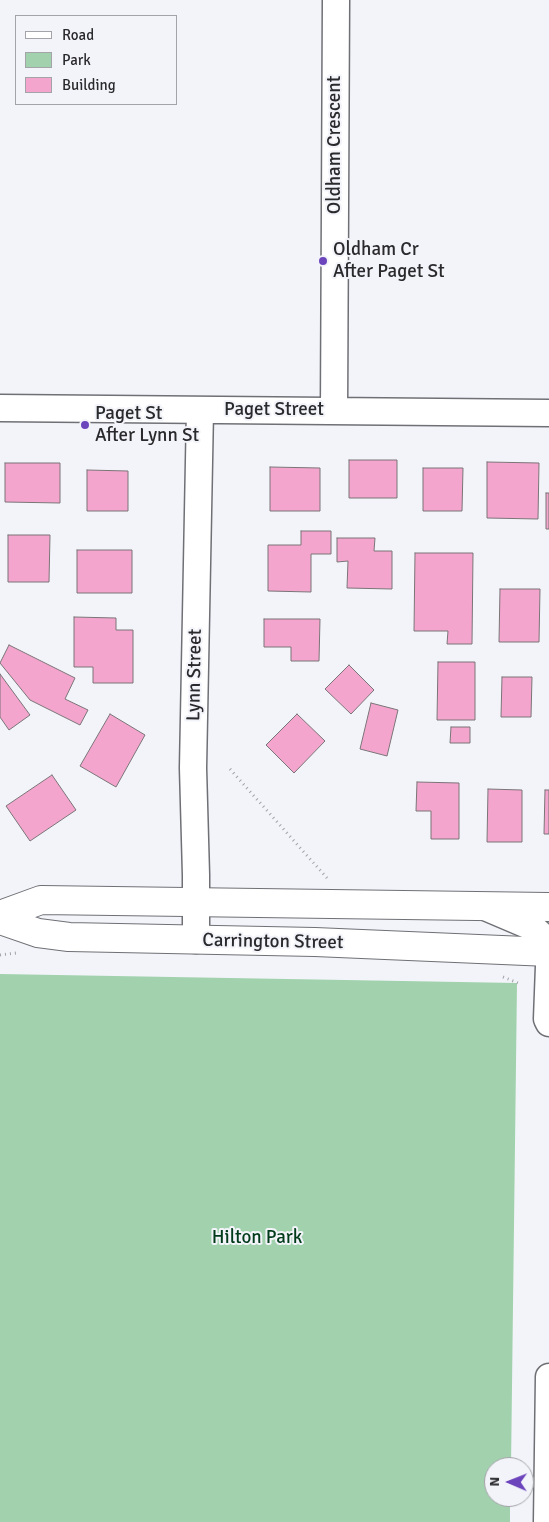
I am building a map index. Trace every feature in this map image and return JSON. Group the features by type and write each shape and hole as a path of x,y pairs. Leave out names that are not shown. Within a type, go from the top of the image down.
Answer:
{"main road":[{"name":"Carrington Street","path":"0,914 41,900 549,907"},
{"name":"Carrington Street","path":"0,920 38,933 69,937 315,942 549,952"}],"street":[{"name":"Oldham Crescent","path":"334,411 336,0"},
{"name":"Paget Street","path":"0,408 549,413"},
{"name":"Lynn Street","path":"196,940 193,768 200,410"},
{"path":"482,906 532,927 549,942"},
{"path":"549,966 547,1019 549,1022"},
{"path":"547,1522 549,1377"}],"path":[{"path":"230,769 327,878"}],"green space":[{"name":"Hilton Park","path":"0,974 517,983 511,1457 484,1457 484,1507 510,1507 510,1522 0,1522"}],"building":[{"path":"349,460 397,460 397,498 349,498"},
{"path":"487,462 539,463 538,519 487,518"},
{"path":"5,463 60,463 60,503 5,502"},
{"path":"270,467 320,468 320,511 270,511"},
{"path":"423,468 463,468 462,511 423,511"},
{"path":"87,470 128,471 128,511 87,511"},
{"path":"546,493 549,493 549,529 546,529"},
{"path":"301,531 331,531 331,554 311,554 311,592 268,591 268,545 301,545"},
{"path":"8,535 50,535 49,582 8,582"},
{"path":"337,538 375,538 374,551 392,551 392,589 347,588 348,561 337,562"},
{"path":"77,550 132,550 132,593 77,593"},
{"path":"415,553 473,553 472,644 447,644 448,631 414,631"},
{"path":"500,589 540,589 539,642 499,642"},
{"path":"74,617 116,618 116,630 133,630 133,683 93,683 93,667 74,667"},
{"path":"264,619 320,619 319,661 291,661 291,647 264,647"},
{"path":"9,645 75,678 65,699 88,710 80,725 30,700 0,663"},
{"path":"438,662 475,662 475,720 437,720"},
{"path":"349,665 374,690 351,714 325,689"},
{"path":"0,674 30,715 9,730 0,717"},
{"path":"502,677 532,677 531,717 501,717"},
{"path":"371,703 398,710 387,756 360,749"},
{"path":"110,714 145,735 116,787 80,766"},
{"path":"297,714 325,741 294,773 266,745"},
{"path":"451,727 470,727 470,743 450,743"},
{"path":"52,775 76,810 30,841 6,806"},
{"path":"417,782 459,783 459,839 431,839 431,811 416,811"},
{"path":"488,789 522,790 522,842 487,842"},
{"path":"545,790 549,790 549,834 544,834"}],"place":[{"name":"Oldham Cr After Paget St","path":"323,261"},
{"name":"Paget St After Lynn St","path":"85,425"}]}
